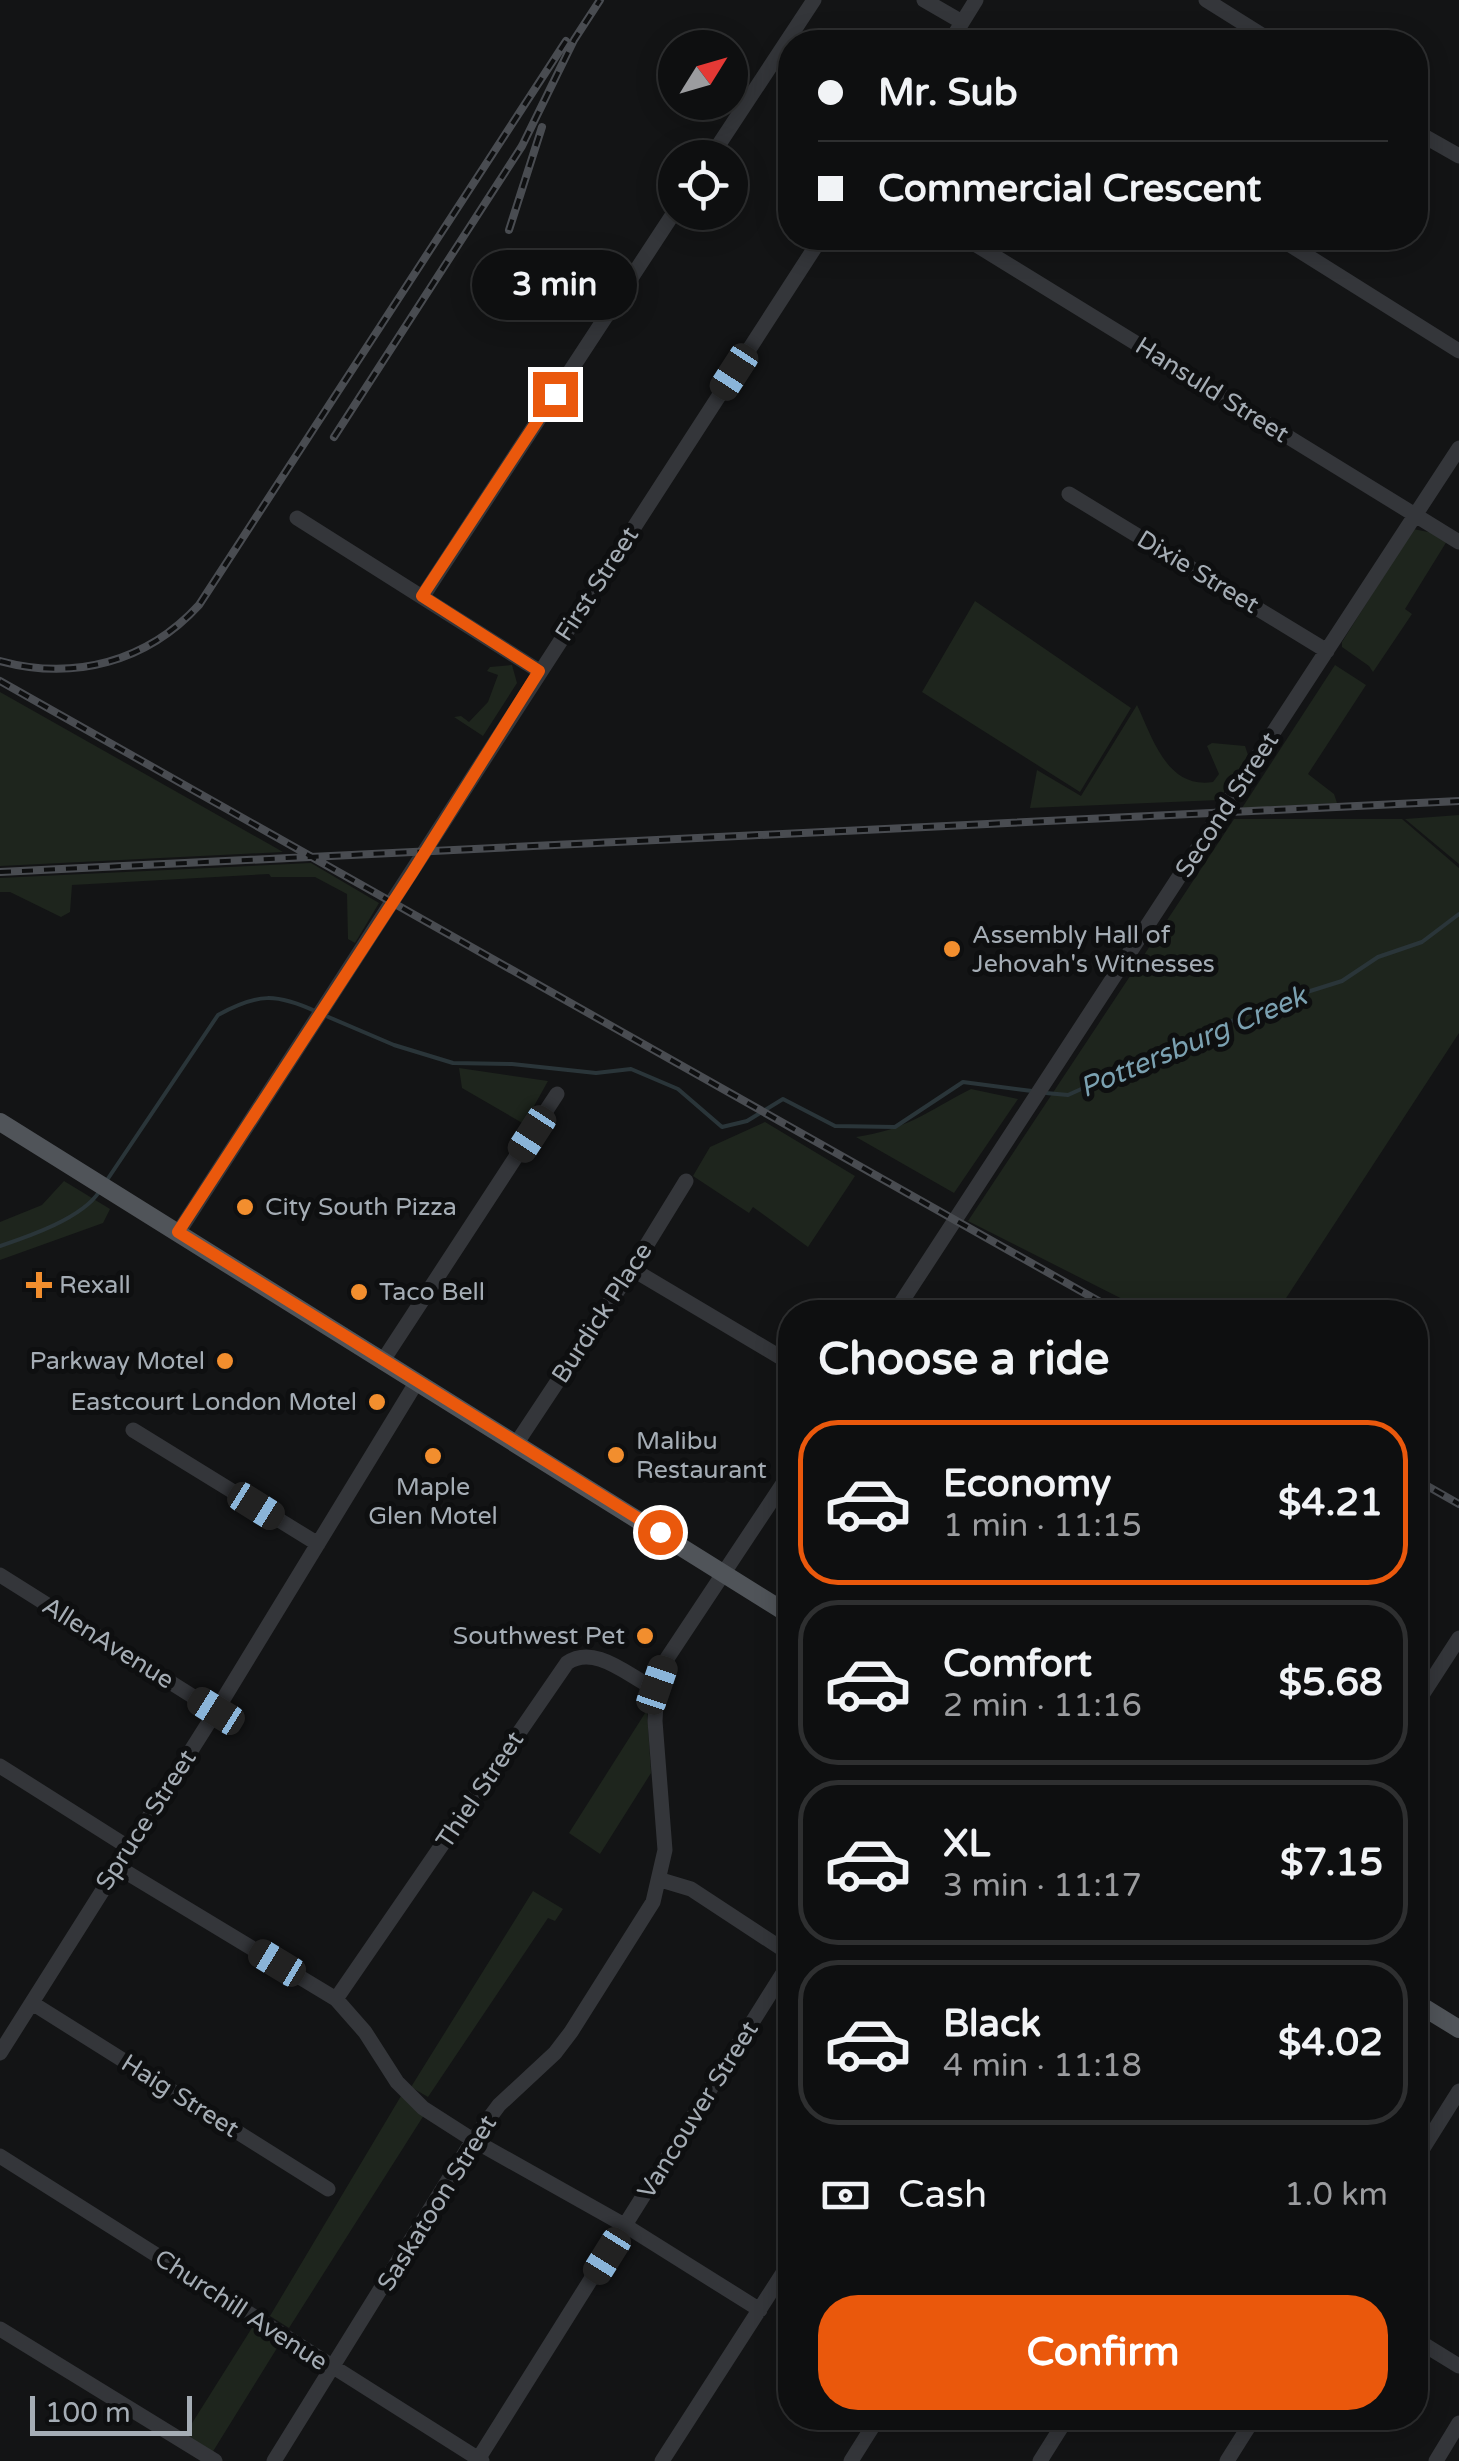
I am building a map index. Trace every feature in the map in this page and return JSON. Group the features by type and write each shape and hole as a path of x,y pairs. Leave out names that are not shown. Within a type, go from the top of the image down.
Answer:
{"main road":[{"path":"0,1122 778,1607"},
{"path":"1428,2010 1459,2029"}],"street":[{"path":"794,30 814,0"},
{"path":"924,0 962,22"},
{"path":"959,30 976,0"},
{"path":"1206,0 1254,30"},
{"path":"722,140 778,55"},
{"path":"1428,138 1459,156"},
{"path":"422,596 663,230"},
{"name":"First Street","path":"178,1232 813,250"},
{"name":"Hansuld Street","path":"984,250 1459,542"},
{"path":"1298,250 1459,351"},
{"name":"Second Street","path":"903,1300 1459,448"},
{"name":"Dixie Street","path":"1069,494 1326,651"},
{"path":"297,518 539,671"},
{"path":"382,1362 558,1094"},
{"name":"Burdick Place","path":"516,1444 686,1180"},
{"path":"632,1269 778,1357"},
{"name":"Spruce Street","path":"0,2052 216,1711 416,1383"},
{"path":"133,1430 318,1544"},
{"path":"726,1572 778,1491"},
{"name":"Saskatoon Street","path":"274,2461 473,2140 499,2105 555,2053 653,1902 666,1850 655,1720 657,1685 664,1664 726,1572"},
{"name":"AllenAvenue","path":"0,1575 216,1711"},
{"path":"1428,1686 1459,1638"},
{"name":"Thiel Street","path":"336,1999 567,1663 579,1655 592,1656 657,1685"},
{"path":"0,1766 128,1846"},
{"path":"116,1866 336,1999 365,2032 397,2082 423,2108 626,2226 760,2310"},
{"path":"661,1880 690,1889 778,1946"},
{"name":"Vancouver Street","path":"479,2460 778,1981"},
{"name":"Haig Street","path":"32,2003 328,2190"},
{"path":"1428,2141 1459,2092"},
{"name":"Churchill Avenue","path":"0,2156 479,2460"},
{"path":"662,2461 778,2281"},
{"path":"0,2329 215,2461"},
{"path":"1428,2347 1459,2366"},
{"path":"1436,2461 1459,2423"},
{"path":"851,2461 870,2430"},
{"path":"1040,2461 1059,2430"},
{"path":"1227,2461 1246,2430"}],"shaded area":[{"path":"1413,529 1447,541 1405,609 1412,614 1373,672 1342,647 1342,642"},
{"path":"975,601 1131,708 1080,792 922,692"},
{"path":"512,665 517,683 483,736 454,717 461,716 469,722 488,702 498,675 487,671 490,667"},
{"path":"1335,665 1366,685 1308,774 1334,794 1337,803 1242,808"},
{"path":"0,692 283,852 0,866"},
{"path":"1137,705 1164,759 1184,778 1213,782 1219,774 1207,746 1212,743 1245,746 1248,755 1219,800 1030,808 1037,770 1081,796"},
{"path":"1459,815 1459,864 1405,819"},
{"path":"1234,819 1402,819 1459,868 1459,1033 1285,1300 1124,1300 968,1221"},
{"path":"311,863 379,903 355,943 348,939 347,894 315,877 269,874 72,885 70,912 61,917 10,892 0,892 0,878"},
{"path":"459,1068 548,1081 524,1124 462,1088"},
{"path":"971,1089 1018,1099 954,1193 856,1137 903,1125"},
{"path":"765,1122 855,1176 808,1247 753,1207 749,1213 693,1176 710,1147"},
{"path":"64,1181 110,1209 103,1223 0,1260 0,1222 42,1205"},
{"path":"647,1710 651,1773 600,1854 569,1833"},
{"path":"533,1891 563,1909 555,1921 548,1918 428,2097 411,2087"},
{"path":"401,2096 424,2115 289,2328 270,2316"},
{"path":"255,2323 282,2340 212,2453 184,2436"}],"waterway":[{"name":"Pottersburg Creek","path":"1046,1093 1068,1095 1269,1004 1342,981 1378,957 1422,942 1459,914"},
{"name":"Pottersburg Creek","path":"107,1180 218,1015 267,998 290,1001 317,1012"},
{"name":"Pottersburg Creek","path":"326,1016 394,1045 453,1063 512,1064 596,1073 631,1069 678,1089 722,1127 747,1121 783,1099 835,1126 895,1127 963,1082 1032,1091"},
{"name":"Pottersburg Creek","path":"0,1246 68,1218 99,1192"}],"railway":[{"path":"334,437 522,146 574,40 600,0"},
{"path":"0,661 55,669 108,662 156,641 199,605 566,41"},
{"path":"509,230 542,127"},
{"path":"0,681 1097,1300"},
{"path":"0,872 1459,801"},
{"path":"1428,1486 1459,1504"}],"place":[{"name":"Assembly Hall of Jehovah's Witnesses","path":"952,949"},
{"name":"City South Pizza","path":"245,1207"},
{"name":"Rexall","path":"39,1285"},
{"name":"Taco Bell","path":"359,1292"},
{"name":"Parkway Motel","path":"225,1361"},
{"name":"Eastcourt London Motel","path":"377,1402"},
{"name":"Malibu Restaurant","path":"616,1455"},
{"name":"Maple Glen Motel","path":"433,1456"},
{"name":"Southwest Pet","path":"645,1636"}],"route":[{"path":"555,394 422,596 539,671 178,1232 660,1532"}]}
